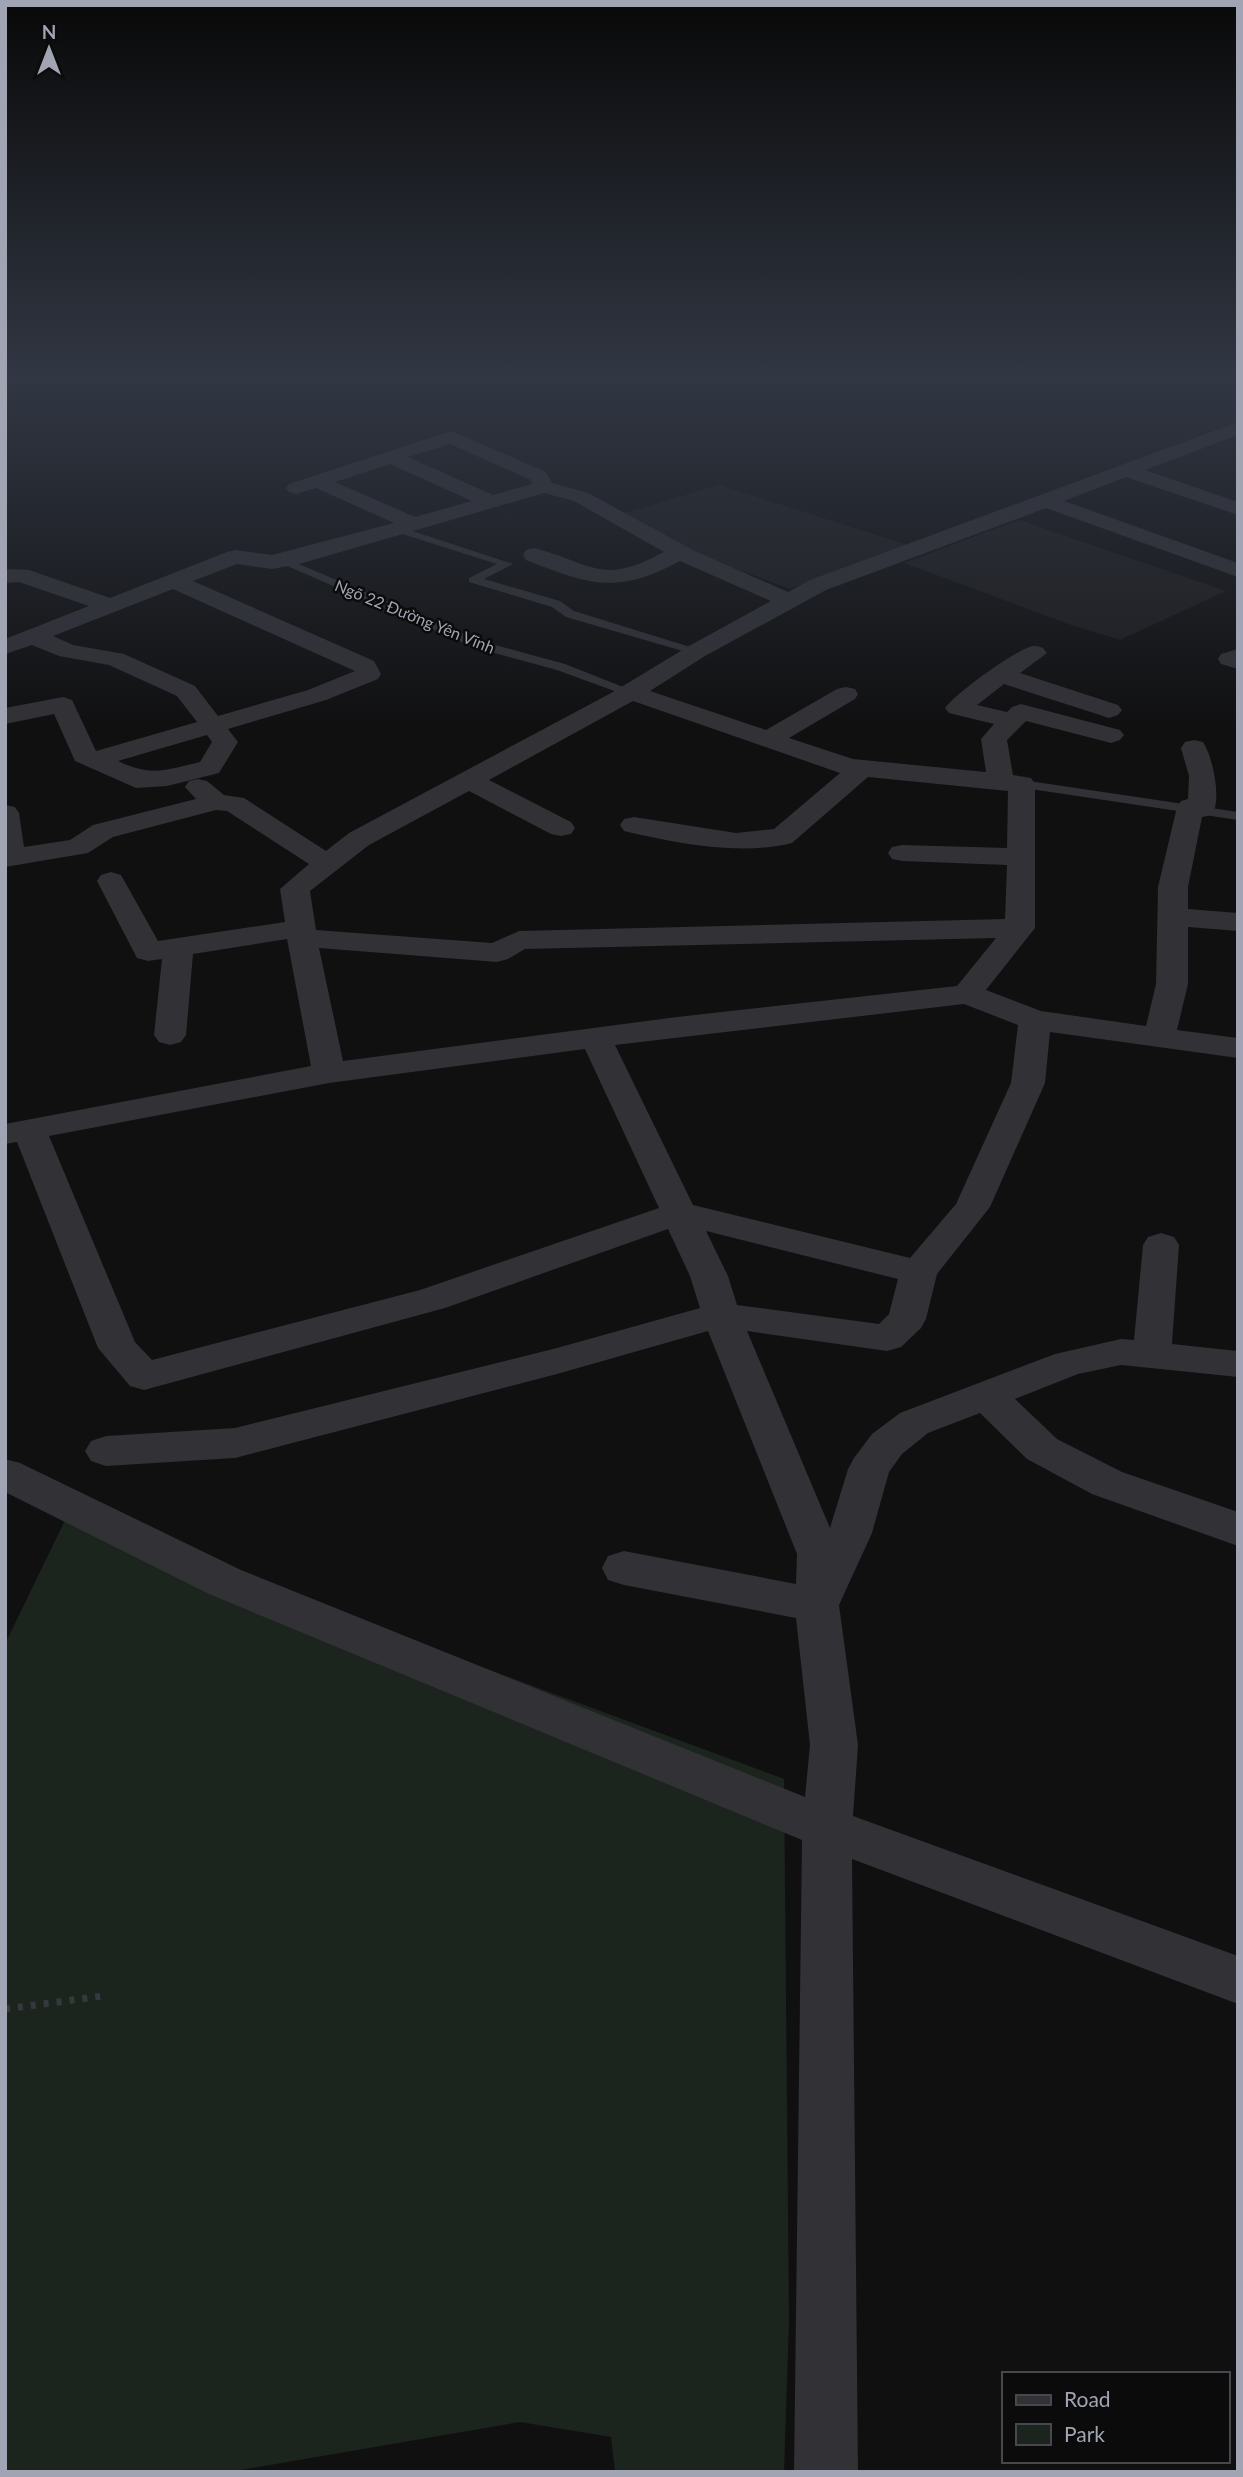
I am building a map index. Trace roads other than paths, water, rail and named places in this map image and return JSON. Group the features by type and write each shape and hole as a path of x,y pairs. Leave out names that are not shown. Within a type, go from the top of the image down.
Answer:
{"street":[{"path":"344,495 405,526"},
{"path":"475,495 491,502"},
{"path":"5,647 235,557 272,562 282,560 517,495"},
{"path":"572,495 681,552 789,601"},
{"path":"329,1073 295,889 359,839 630,692 697,651 818,584 1063,495"},
{"path":"1196,495 1238,509"},
{"path":"1047,501 1067,511 1238,570"},
{"path":"534,555 575,570 612,577 634,575 681,552"},
{"path":"5,576 21,575 111,606"},
{"path":"93,760 317,695 370,672 365,666 173,581"},
{"path":"5,716 63,705 84,755 136,780 211,767 225,742 186,691 115,659 67,651 34,637"},
{"path":"1013,721 958,708 1000,675 1035,653"},
{"path":"1238,656 1230,659 1238,662"},
{"path":"967,994 1020,928 1021,857 1012,783 994,739 1021,712 1110,722 1000,675"},
{"path":"630,692 849,767 1012,783"},
{"path":"769,739 846,694"},
{"path":"476,743 505,759"},
{"path":"1160,1038 1172,984 1173,887 1196,808 1202,776 1194,748"},
{"path":"634,825 736,841 782,837 862,768"},
{"path":"181,774 216,802"},
{"path":"467,779 561,828"},
{"path":"5,813 8,859 78,847 103,831 216,802 234,804 328,864"},
{"path":"902,853 1021,857"},
{"path":"111,881 148,952 302,933 497,953 519,940 1020,928"},
{"path":"1173,917 1238,922"},
{"path":"170,1035 178,947"},
{"path":"919,1272 679,1213 432,1298 144,1376 118,1349 17,1132 329,1073 967,994 1035,1020 1238,1048"},
{"path":"106,1451 235,1443 557,1361 721,1315 887,1338 907,1319 919,1272 972,1207 978,1195 1028,1083 1035,1020"},
{"path":"596,1038 709,1276 721,1315 819,1554 817,1605 834,1745 827,1828 826,2472"},
{"path":"1152,1355 1161,1245"},
{"path":"817,1605 850,1533 869,1469 887,1444 914,1423 1069,1363 1121,1352 1238,1364"},
{"path":"986,1395 1042,1449 1107,1483 1238,1530"},
{"path":"5,1474 225,1582 827,1828 1238,1980"},
{"path":"624,1568 817,1605"}],"lane":[{"path":"405,526 507,564 473,580 556,604 569,614 697,651"},
{"name":"Ngõ 22 Đường Yên Vĩnh","path":"282,560 480,645 561,667 630,692"},
{"path":"1012,783 1238,816"}]}
